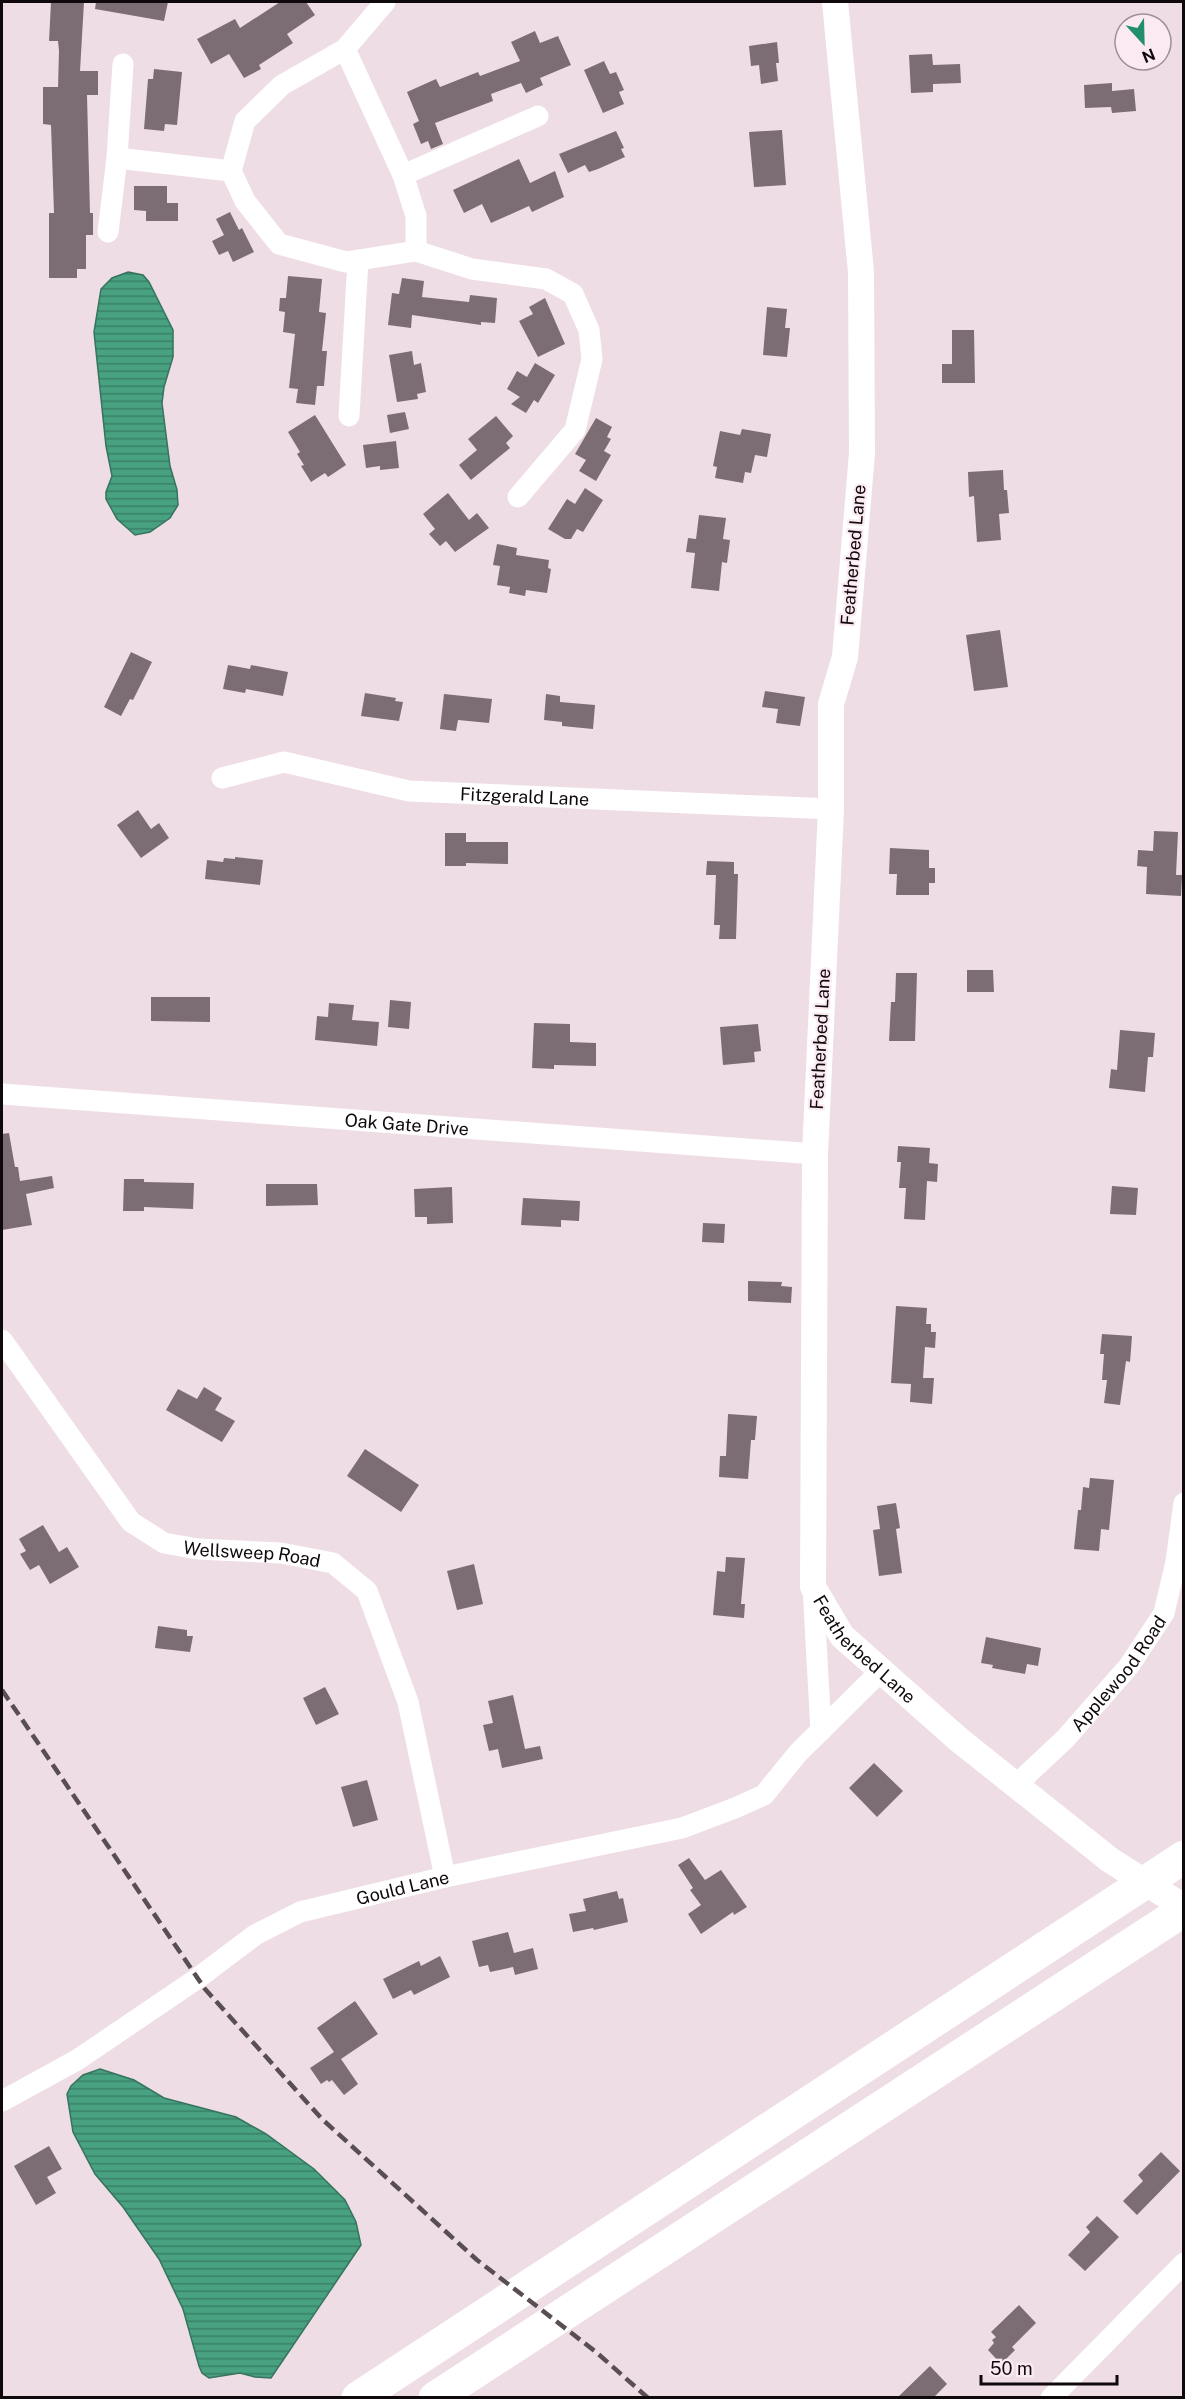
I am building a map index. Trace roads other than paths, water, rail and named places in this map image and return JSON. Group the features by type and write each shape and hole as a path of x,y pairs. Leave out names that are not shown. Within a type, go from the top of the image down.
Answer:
{"highway":[{"path":"358,2397 556,2270 1184,1857"},
{"path":"435,2397 1184,1908"}],"street":[{"path":"385,2 345,49 282,85 245,121 231,171 245,201 279,244 346,262 416,251 472,269 546,279 573,294 589,330 592,359 575,430 518,497"},
{"name":"Featherbed Lane","path":"835,2 861,272 862,453 845,657 831,704 831,809 815,1154 813,1587 842,1636 958,1739 1110,1860 1184,1908"},
{"path":"345,49 404,175 416,216 416,251"},
{"path":"108,232 117,158 123,64"},
{"path":"404,175 537,116"},
{"path":"117,158 231,171"},
{"path":"349,416 357,260"},
{"name":"Fitzgerald Lane","path":"222,778 284,762 409,790 831,809"},
{"name":"Oak Gate Drive","path":"2,1094 815,1154"},
{"name":"Wellsweep Road","path":"2,1340 131,1522 164,1542 198,1549 281,1553 333,1563 367,1591 408,1702 445,1878"},
{"name":"Applewood Road","path":"1016,1785 1065,1739 1129,1666 1164,1613 1176,1562 1184,1503"},
{"path":"813,1587 820,1731"},
{"name":"Gould Lane","path":"2,2101 76,2060 198,1978 255,1935 300,1912 445,1878 681,1828 735,1808 764,1794 798,1754 881,1671"},
{"path":"1051,2397 1184,2263"}],"railway":[{"path":"2,1690 205,1989 322,2119 477,2260 596,2352 648,2398"}]}
